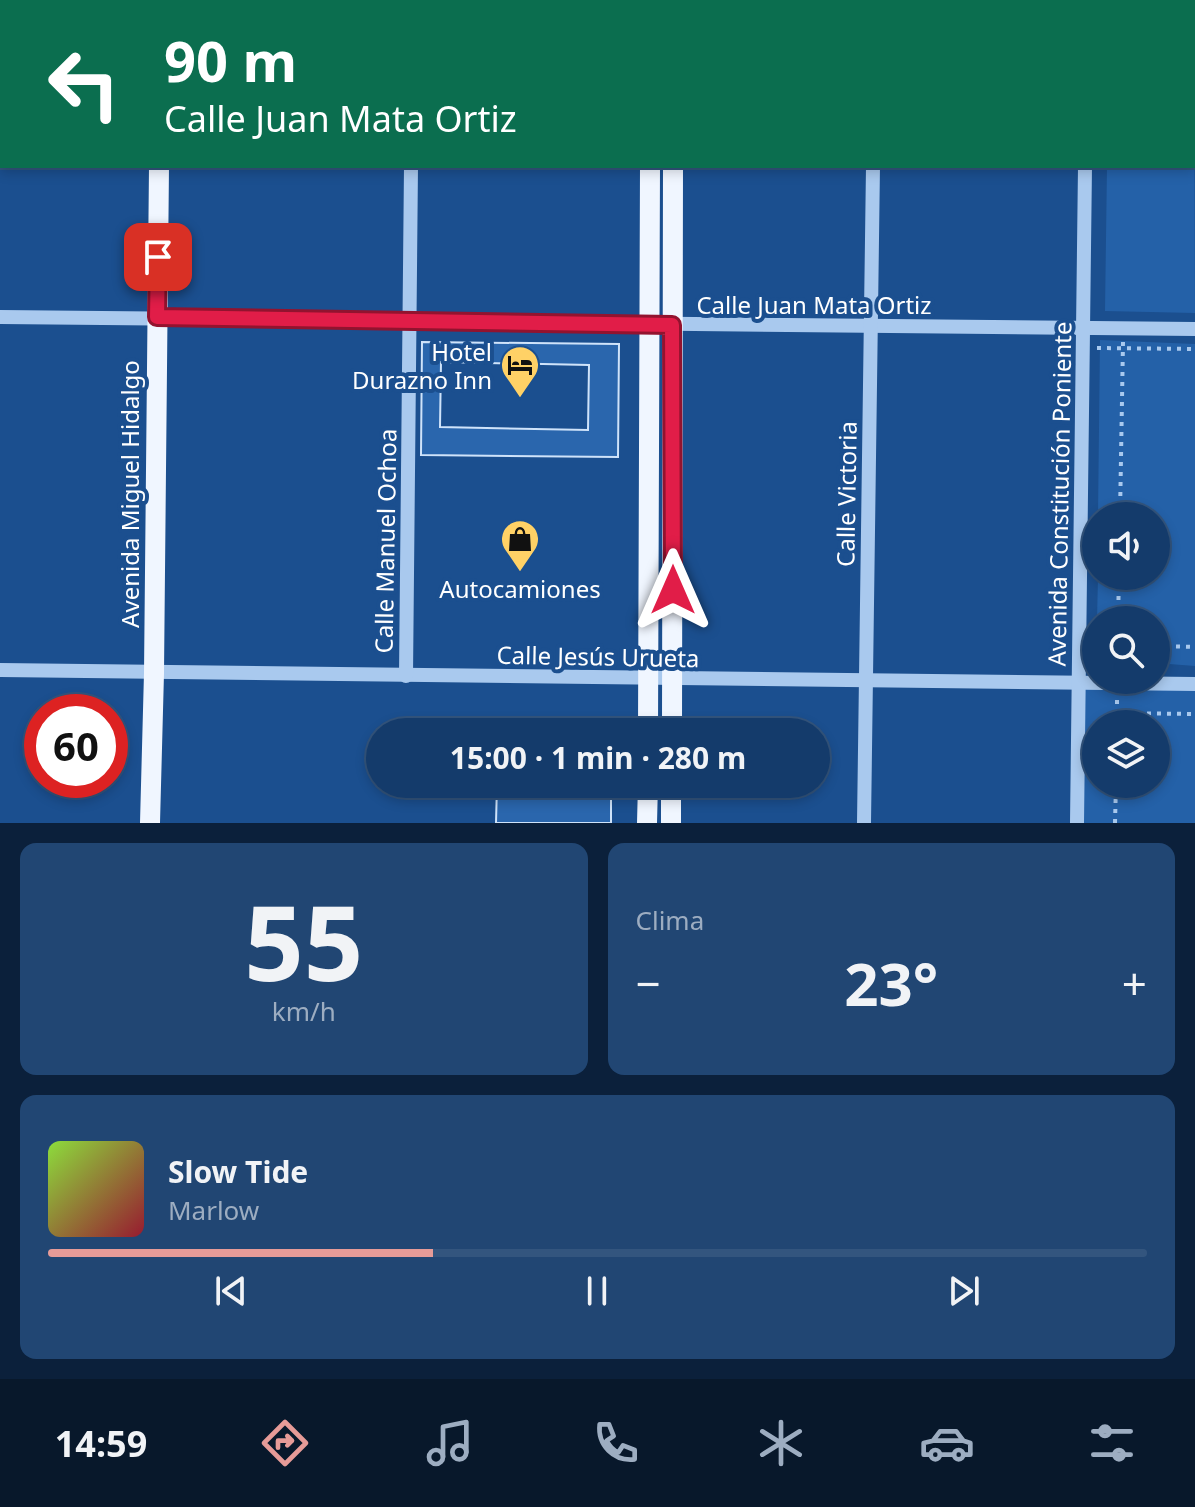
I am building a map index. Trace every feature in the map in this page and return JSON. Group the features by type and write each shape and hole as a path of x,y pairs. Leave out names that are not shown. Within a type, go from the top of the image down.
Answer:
{"main road":[{"name":"Avenida Miguel Hidalgo","path":"150,823 159,168"},
{"path":"648,718 650,168"},
{"path":"672,718 673,168"},
{"path":"647,823 648,798"},
{"path":"671,798 671,823"}],"street":[{"name":"Calle Manuel Ochoa","path":"406,676 411,168"},
{"name":"Calle Victoria","path":"864,823 873,168"},
{"name":"Avenida Constitución Poniente","path":"1077,823 1085,168"},
{"name":"Calle Juan Mata Ortiz","path":"0,317 1195,329"},
{"name":"Calle Jesús Urueta","path":"0,670 1082,683"},
{"name":"Calle Jesús Urueta","path":"1170,684 1195,684"}],"path":[{"path":"1120,502 1123,328"},
{"path":"1083,347 1195,349"},
{"path":"1170,646 1195,647"},
{"path":"1170,714 1195,714"},
{"path":"1115,823 1116,798"}],"shaded area":[{"path":"1107,168 1195,168 1195,313 1105,311"},
{"path":"1100,340 1195,344 1195,666 1170,664 1170,606 1097,606 1098,590 1170,590 1170,502 1098,502"},
{"path":"1080,686 1082,694 1170,694 1170,687 1195,687 1195,823 1079,823"}],"building":[{"path":"422,342 619,344 618,457 421,455","holes":["441,362 589,365 588,430 440,427"]},
{"path":"497,798 611,798 611,823 496,823"}],"place":[{"name":"Hotel Durazno Inn","path":"520,399"},
{"name":"Autocamiones","path":"520,573"}],"route":[{"path":"158,257 157,317 672,325 673,590"}]}
